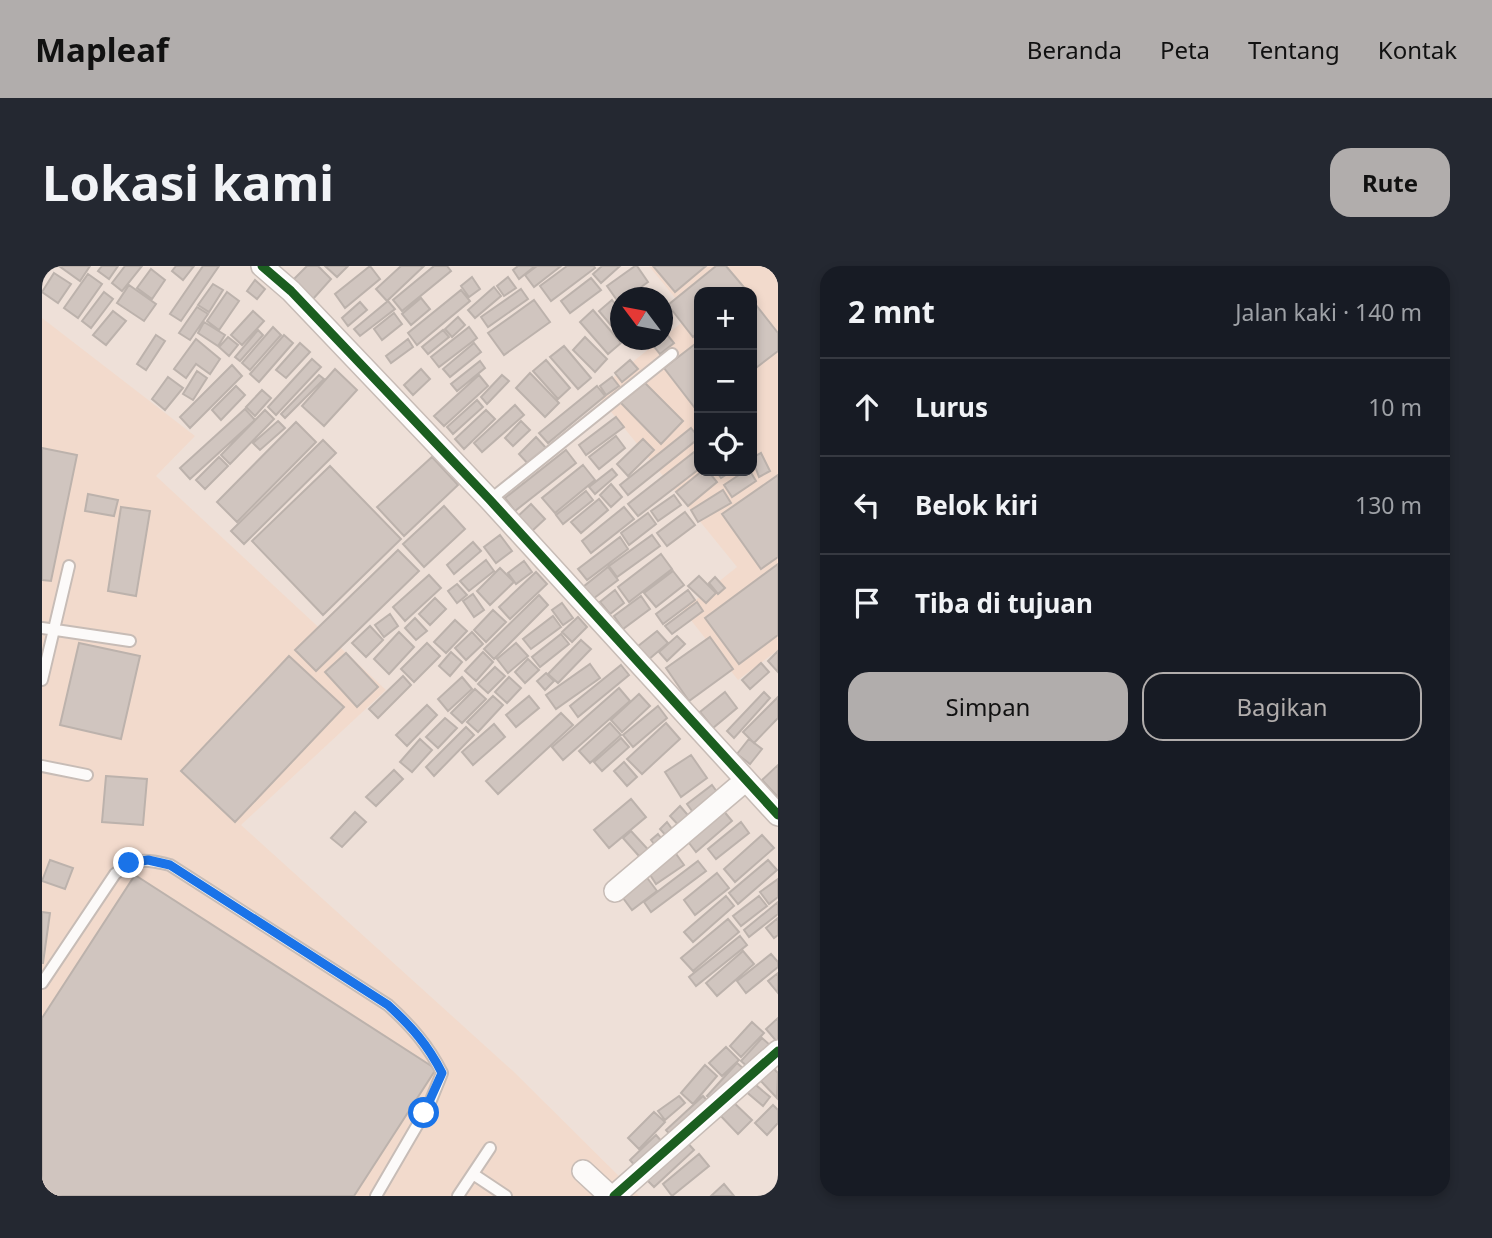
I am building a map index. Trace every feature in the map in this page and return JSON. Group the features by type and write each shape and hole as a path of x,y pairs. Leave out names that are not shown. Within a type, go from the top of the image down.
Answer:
{"street":[{"path":"262,266 291,291 490,499 778,816"},
{"path":"615,891 746,780"},
{"path":"583,1171 612,1196 778,1051"}],"lane":[{"path":"490,499 672,354"},
{"path":"42,680 69,566"},
{"path":"42,628 130,641"},
{"path":"42,766 87,775"},
{"path":"42,983 115,874 129,863 148,860 170,865 388,1005 412,1026 430,1049 442,1073 429,1105 376,1196"},
{"path":"458,1196 490,1148"},
{"path":"473,1174 506,1196"}],"shaded area":[{"path":"649,266 778,266 778,650 738,680 683,610 737,567 595,392 648,350 673,350 673,330 690,316 673,295 673,287 666,287"},
{"path":"42,318 195,436 156,476 386,690 241,825 514,1072 639,1196 42,1196"}],"building":[{"path":"59,266 90,266 80,281"},
{"path":"102,266 118,266 109,279 98,271"},
{"path":"125,266 142,266 122,291 112,283"},
{"path":"176,266 194,266 183,280 172,271"},
{"path":"203,266 219,266 181,321 170,314"},
{"path":"307,266 318,266 331,279 313,299 293,280"},
{"path":"325,266 348,266 337,277"},
{"path":"370,266 380,279 345,308 335,294"},
{"path":"401,266 424,266 387,301 376,289"},
{"path":"434,266 447,266 451,271 402,311 393,300"},
{"path":"518,266 535,266 519,279 513,270"},
{"path":"537,266 561,266 534,287 525,275"},
{"path":"567,266 595,268 551,301 540,286"},
{"path":"602,266 620,266 601,283 593,274"},
{"path":"635,266 648,282 641,287 610,287 610,290 607,286"},
{"path":"653,266 706,266 675,292"},
{"path":"716,266 726,266 744,287 694,287 693,337 673,311 673,301"},
{"path":"151,269 165,280 152,299 137,288"},
{"path":"54,273 71,284 58,303 42,292"},
{"path":"88,274 102,284 78,318 64,308"},
{"path":"472,277 480,289 469,297 461,286"},
{"path":"508,277 516,288 504,296 497,286"},
{"path":"591,278 601,290 570,313 561,301"},
{"path":"255,280 265,289 257,299 247,291"},
{"path":"213,284 223,290 209,312 198,305"},
{"path":"129,285 156,304 144,321 117,303"},
{"path":"494,287 501,296 475,318 468,310"},
{"path":"521,289 528,299 488,327 481,317"},
{"path":"461,290 470,301 417,345 408,333"},
{"path":"104,292 113,299 91,328 82,321"},
{"path":"227,292 239,301 219,330 207,321"},
{"path":"421,298 430,309 411,325 402,314"},
{"path":"534,300 550,322 504,355 488,333"},
{"path":"388,301 395,309 360,336 354,329"},
{"path":"360,302 367,310 348,326 342,318"},
{"path":"610,302 610,324 599,311"},
{"path":"757,306 778,333 778,351 757,367"},
{"path":"197,307 208,314 190,340 179,333"},
{"path":"593,310 610,330 610,350 613,350 608,354 580,322"},
{"path":"113,311 126,321 106,345 93,335"},
{"path":"253,311 264,321 242,345 231,335"},
{"path":"394,313 402,324 382,340 374,329"},
{"path":"458,317 465,325 452,337 445,329"},
{"path":"204,322 225,335 218,346 198,333"},
{"path":"273,327 281,335 250,370 242,363"},
{"path":"469,327 477,338 439,367 431,357"},
{"path":"258,330 263,335 240,361 235,357"},
{"path":"443,330 449,337 428,354 422,347"},
{"path":"156,335 165,341 146,370 137,364"},
{"path":"284,335 293,343 259,382 250,374"},
{"path":"228,337 238,345 229,356 219,347"},
{"path":"585,337 607,359 595,372 573,350"},
{"path":"196,339 220,359 210,374 196,364 186,378 174,369"},
{"path":"408,339 413,347 391,363 386,356"},
{"path":"300,343 310,352 286,378 276,370"},
{"path":"474,343 481,352 450,377 443,369"},
{"path":"694,345 694,407 664,368"},
{"path":"564,346 591,378 578,389 550,357"},
{"path":"312,359 321,367 276,415 268,407"},
{"path":"546,360 570,388 558,399 533,371"},
{"path":"630,360 638,369 622,382 615,373"},
{"path":"480,361 485,368 457,391 451,384"},
{"path":"232,365 242,376 190,428 180,417"},
{"path":"335,369 357,390 324,426 302,406"},
{"path":"421,369 430,379 413,395 404,385"},
{"path":"197,371 207,378 193,400 183,394"},
{"path":"530,373 559,403 545,417 516,388"},
{"path":"319,375 324,379 285,418 281,414"},
{"path":"479,375 488,386 444,426 434,416"},
{"path":"502,375 509,381 487,404 481,397"},
{"path":"168,377 183,388 165,410 152,399"},
{"path":"612,377 619,386 606,395 600,386"},
{"path":"641,379 683,421 661,444 619,401"},
{"path":"236,386 245,395 221,420 212,410"},
{"path":"597,386 605,396 548,443 539,433"},
{"path":"262,390 271,398 255,416 246,407"},
{"path":"477,400 483,407 453,434 447,427"},
{"path":"515,405 524,415 482,452 474,443"},
{"path":"245,409 255,420 190,479 180,468"},
{"path":"265,410 274,419 230,464 221,455"},
{"path":"486,410 495,419 464,449 455,439"},
{"path":"616,417 624,427 586,455 579,445"},
{"path":"278,421 285,428 260,450 253,443"},
{"path":"521,421 530,430 513,446 505,438"},
{"path":"296,422 316,442 237,522 217,502"},
{"path":"691,428 694,432 694,442 628,495 620,485"},
{"path":"616,436 625,448 599,469 589,457"},
{"path":"536,437 547,449 530,466 519,454"},
{"path":"643,439 654,450 628,476 617,464"},
{"path":"323,440 336,453 244,544 231,531"},
{"path":"42,448 77,455 51,581 42,580"},
{"path":"566,450 576,463 515,511 505,498"},
{"path":"694,452 694,473 638,516 628,504"},
{"path":"761,453 770,471 759,477 757,472 757,455"},
{"path":"219,457 228,466 205,489 196,480"},
{"path":"432,457 458,485 404,536 377,507"},
{"path":"583,465 595,480 555,513 542,498"},
{"path":"330,466 401,539 323,615 252,541"},
{"path":"612,469 617,475 595,494 589,487"},
{"path":"778,475 778,557 761,569 722,514"},
{"path":"696,476 712,476 717,482 688,506 676,492"},
{"path":"738,476 753,476 756,481 732,497 724,485"},
{"path":"611,484 622,497 611,507 600,495"},
{"path":"723,490 731,503 698,522 691,510"},
{"path":"586,491 593,500 563,524 556,515"},
{"path":"88,494 118,500 114,516 85,511"},
{"path":"674,495 681,505 658,521 651,511"},
{"path":"599,499 608,510 581,533 571,522"},
{"path":"531,504 545,519 532,531 518,516"},
{"path":"444,506 465,529 424,567 403,544"},
{"path":"121,507 150,511 136,596 108,591"},
{"path":"624,507 634,519 591,553 582,541"},
{"path":"685,512 695,525 667,546 657,533"},
{"path":"648,513 656,524 629,545 621,533"},
{"path":"500,535 512,551 496,563 484,547"},
{"path":"652,535 660,546 617,577 609,566"},
{"path":"620,537 628,549 587,580 578,569"},
{"path":"473,542 481,551 454,574 447,565"},
{"path":"398,550 419,571 316,671 295,650"},
{"path":"661,554 672,569 629,602 618,587"},
{"path":"486,560 494,571 469,591 460,581"},
{"path":"524,561 532,572 516,584 508,573"},
{"path":"778,564 778,635 739,664 705,618"},
{"path":"608,567 618,580 593,599 583,587"},
{"path":"500,568 514,582 490,605 477,591"},
{"path":"673,571 684,585 656,607 644,593"},
{"path":"536,572 547,584 510,619 499,607"},
{"path":"429,575 441,588 405,621 393,607"},
{"path":"699,576 716,593 706,603 688,586"},
{"path":"715,577 725,588 718,594 709,583"},
{"path":"457,584 467,595 457,603 448,591"},
{"path":"615,590 624,603 610,614 600,602"},
{"path":"688,590 695,600 663,624 656,614"},
{"path":"473,594 484,610 474,617 463,601"},
{"path":"539,595 548,605 494,659 484,649"},
{"path":"641,596 650,609 623,629 614,616"},
{"path":"435,598 446,609 430,625 419,614"},
{"path":"697,602 703,611 672,634 665,626"},
{"path":"562,603 573,618 563,625 552,610"},
{"path":"493,610 506,622 486,642 474,630"},
{"path":"390,614 398,626 384,637 375,625"},
{"path":"553,616 561,627 531,649 523,639"},
{"path":"578,617 587,627 572,642 562,632"},
{"path":"415,618 427,631 416,640 405,628"},
{"path":"455,620 467,631 446,653 434,642"},
{"path":"370,626 383,640 366,657 352,643"},
{"path":"657,631 668,643 648,660 637,647"},
{"path":"399,632 414,647 389,674 374,659"},
{"path":"472,632 483,644 466,660 455,648"},
{"path":"561,634 569,644 540,667 532,657"},
{"path":"677,636 685,644 667,661 659,652"},
{"path":"710,637 733,669 689,701 666,668"},
{"path":"581,640 591,649 558,683 548,674"},
{"path":"79,643 140,656 121,739 60,725"},
{"path":"427,643 440,656 414,682 401,669"},
{"path":"516,643 528,656 508,673 497,659"},
{"path":"778,651 778,672 768,661"},
{"path":"451,652 462,662 450,676 439,666"},
{"path":"483,652 493,662 476,681 465,671"},
{"path":"346,653 378,687 357,707 325,672"},
{"path":"289,656 344,707 235,822 181,771"},
{"path":"528,659 539,670 525,683 515,672"},
{"path":"761,663 769,672 750,689 742,680"},
{"path":"590,664 600,678 556,709 546,695"},
{"path":"621,665 629,675 578,717 570,706"},
{"path":"495,667 505,676 488,693 478,684"},
{"path":"546,673 554,681 545,690 537,681"},
{"path":"403,676 411,685 378,718 369,709"},
{"path":"462,677 472,689 448,711 438,699"},
{"path":"509,677 521,688 507,703 495,692"},
{"path":"619,688 630,701 563,760 552,747"},
{"path":"475,689 486,699 462,723 451,713"},
{"path":"725,692 737,708 713,728 700,712"},
{"path":"764,692 770,698 734,738 727,731"},
{"path":"639,694 650,706 622,732 611,720"},
{"path":"493,696 503,705 478,732 467,722"},
{"path":"529,696 539,708 516,727 506,715"},
{"path":"778,697 778,718 754,743 743,732"},
{"path":"427,705 437,715 407,746 396,735"},
{"path":"658,706 667,718 633,747 623,735"},
{"path":"561,713 573,725 498,794 486,781"},
{"path":"445,718 457,728 438,748 426,737"},
{"path":"610,723 621,735 590,763 579,751"},
{"path":"666,723 680,739 642,774 627,759"},
{"path":"494,724 505,737 473,765 462,752"},
{"path":"466,727 474,735 434,776 426,767"},
{"path":"621,738 629,747 602,771 594,762"},
{"path":"420,739 432,750 412,772 400,762"},
{"path":"749,739 762,749 750,764 737,754"},
{"path":"691,755 707,778 681,797 665,772"},
{"path":"624,762 637,777 627,786 614,771"},
{"path":"778,765 778,797 762,780"},
{"path":"394,770 403,779 376,806 366,797"},
{"path":"106,776 147,779 143,825 102,822"},
{"path":"712,785 720,796 695,815 687,804"},
{"path":"631,799 646,817 609,848 594,830"},
{"path":"680,806 692,820 682,829 670,816"},
{"path":"722,809 732,821 696,852 686,839"},
{"path":"355,812 366,822 342,847 331,838"},
{"path":"667,822 675,833 668,838 660,829"},
{"path":"741,822 749,833 716,859 708,849"},
{"path":"631,831 654,856 646,864 623,838"},
{"path":"658,834 665,843 658,849 651,840"},
{"path":"762,835 774,848 735,882 724,869"},
{"path":"674,851 684,865 656,884 647,870"},
{"path":"50,860 73,868 65,889 42,881"},
{"path":"768,860 777,870 738,904 729,893"},
{"path":"698,861 706,871 651,912 644,902"},
{"path":"717,873 729,888 695,915 684,900"},
{"path":"135,875 436,1069 354,1196 42,1196 42,1018"},
{"path":"645,875 657,891 632,910 620,894"},
{"path":"778,879 778,897 769,904 760,892"},
{"path":"726,896 734,906 693,942 684,932"},
{"path":"759,896 767,906 741,926 733,916"},
{"path":"778,902 778,914 749,937 744,930"},
{"path":"42,912 50,913 43,963 42,963"},
{"path":"778,918 778,935 774,938 766,928"},
{"path":"728,919 739,932 693,971 681,958"},
{"path":"740,936 747,945 696,986 689,977"},
{"path":"743,951 754,964 717,996 706,983"},
{"path":"771,954 778,962 778,967 746,993 737,981"},
{"path":"778,973 778,993 768,981"},
{"path":"778,1018 778,1043 766,1029"},
{"path":"752,1022 764,1033 741,1057 730,1046"},
{"path":"762,1038 771,1046 750,1069 741,1061"},
{"path":"726,1047 739,1060 722,1076 709,1063"},
{"path":"737,1063 744,1069 713,1101 707,1096"},
{"path":"705,1065 717,1076 693,1104 681,1093"},
{"path":"770,1065 778,1073 777,1098 757,1077"},
{"path":"750,1080 770,1097 763,1106 743,1089"},
{"path":"679,1096 685,1103 665,1120 658,1111"},
{"path":"703,1096 712,1106 674,1139 666,1130"},
{"path":"730,1099 752,1120 738,1134 717,1112"},
{"path":"773,1105 778,1110 778,1123 767,1135 755,1123"},
{"path":"654,1112 665,1122 639,1149 628,1138"},
{"path":"656,1135 663,1143 637,1168 630,1160"},
{"path":"685,1140 694,1150 654,1187 644,1177"},
{"path":"699,1154 709,1166 672,1196 663,1184"},
{"path":"724,1184 734,1196 711,1196"}],"cycle path":[{"path":"262,266 291,291 490,500 778,815"},
{"path":"614,1196 778,1051"}],"route":[{"path":"129,863 148,860 170,865 388,1005 412,1026 430,1049 442,1073 424,1113"}]}
